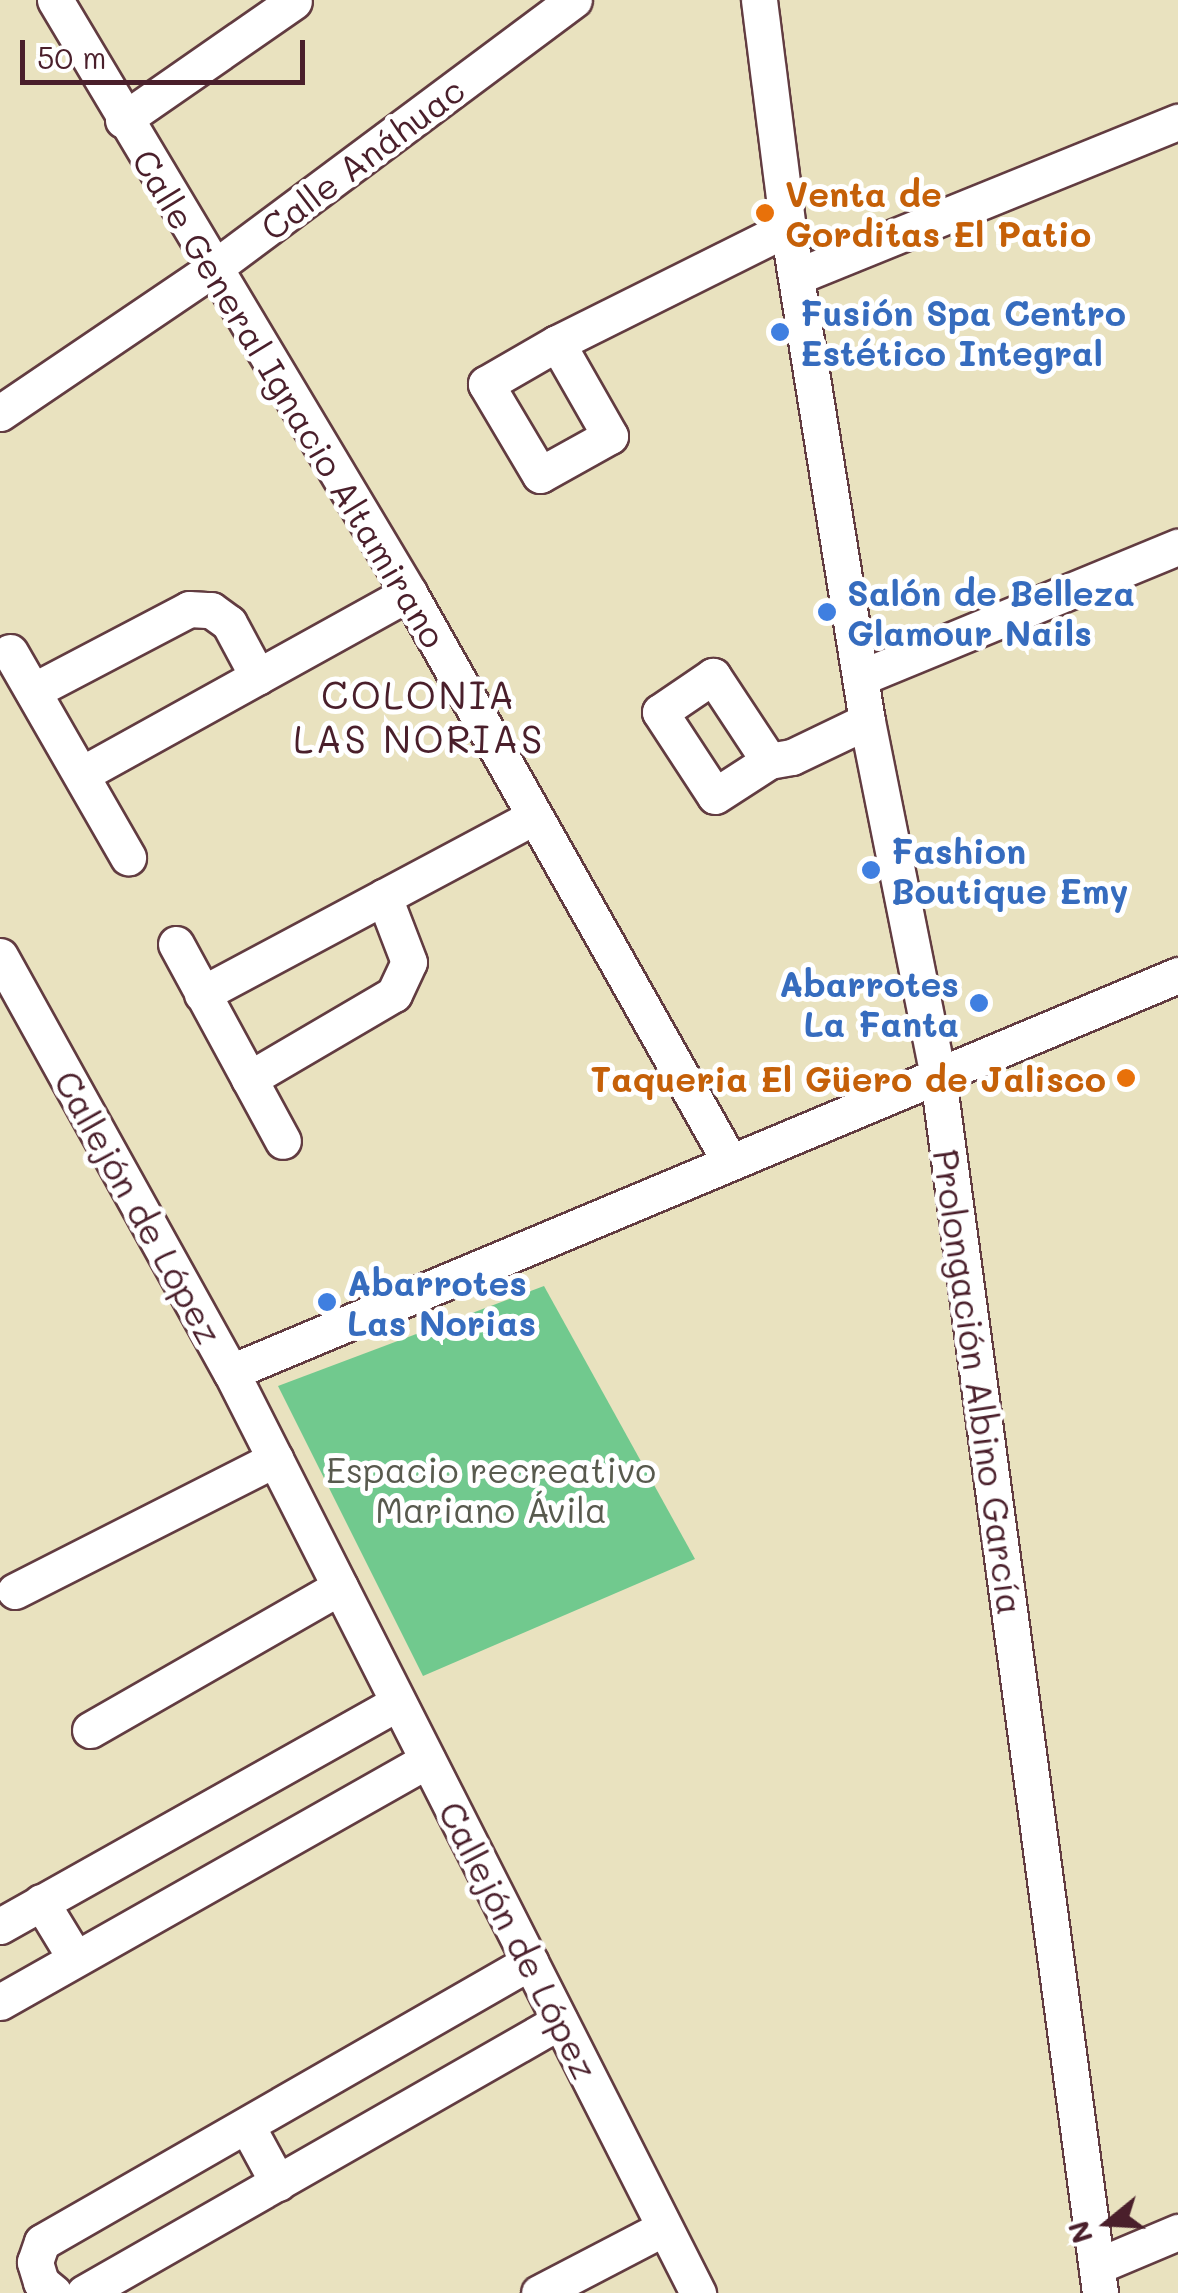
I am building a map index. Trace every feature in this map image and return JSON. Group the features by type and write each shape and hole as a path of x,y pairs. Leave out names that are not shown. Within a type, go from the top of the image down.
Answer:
{"street":[{"name":"Calle General Ignacio Altamirano","path":"55,0 408,593 730,1162"},
{"name":"Calle Anáhuac","path":"0,414 214,268 574,0"},
{"name":"Prolongación Albino García","path":"759,0 788,228 867,721 938,1077 1098,2280"},
{"path":"123,120 294,1"},
{"path":"798,276 1178,122"},
{"path":"557,343 788,228"},
{"path":"862,677 1178,547"},
{"path":"82,774 408,593"},
{"path":"34,690 189,609 210,610 230,622 258,677"},
{"path":"10,652 128,857"},
{"path":"769,762 792,757 867,721"},
{"path":"202,994 534,817"},
{"path":"249,1079 394,994 409,962 384,898"},
{"path":"176,944 283,1141"},
{"name":"Callejón de López","path":"0,956 231,1372 664,2228 688,2290"},
{"path":"231,1372 1178,975"},
{"path":"15,1591 275,1459"},
{"path":"90,1730 340,1587"},
{"path":"0,1926 398,1703"},
{"path":"0,2002 427,1760"},
{"path":"42,1902 76,1958"},
{"path":"54,2293 40,2282 34,2262 42,2242 530,1962"},
{"path":"84,2293 560,2020"},
{"path":"247,2126 278,2182"},
{"path":"539,2293 664,2228"},
{"path":"1098,2280 1178,2232"}],"green space":[{"name":"Espacio recreativo Mariano Ávila","path":"544,1286 695,1559 423,1676 278,1386"}],"place":[{"name":"Venta de Gorditas El Patio","path":"765,213"},
{"name":"Fusión Spa Centro Estético Integral","path":"780,332"},
{"name":"Salón de Belleza Glamour Nails","path":"827,612"},
{"name":"Fashion Boutique Emy","path":"871,870"},
{"name":"Abarrotes La Fanta","path":"979,1003"},
{"name":"Taqueria El Güero de Jalisco","path":"1126,1078"},
{"name":"Abarrotes Las Norias","path":"327,1302"}],"district":[{"name":"COLONIA LAS NORIAS","path":"419,717"}]}
